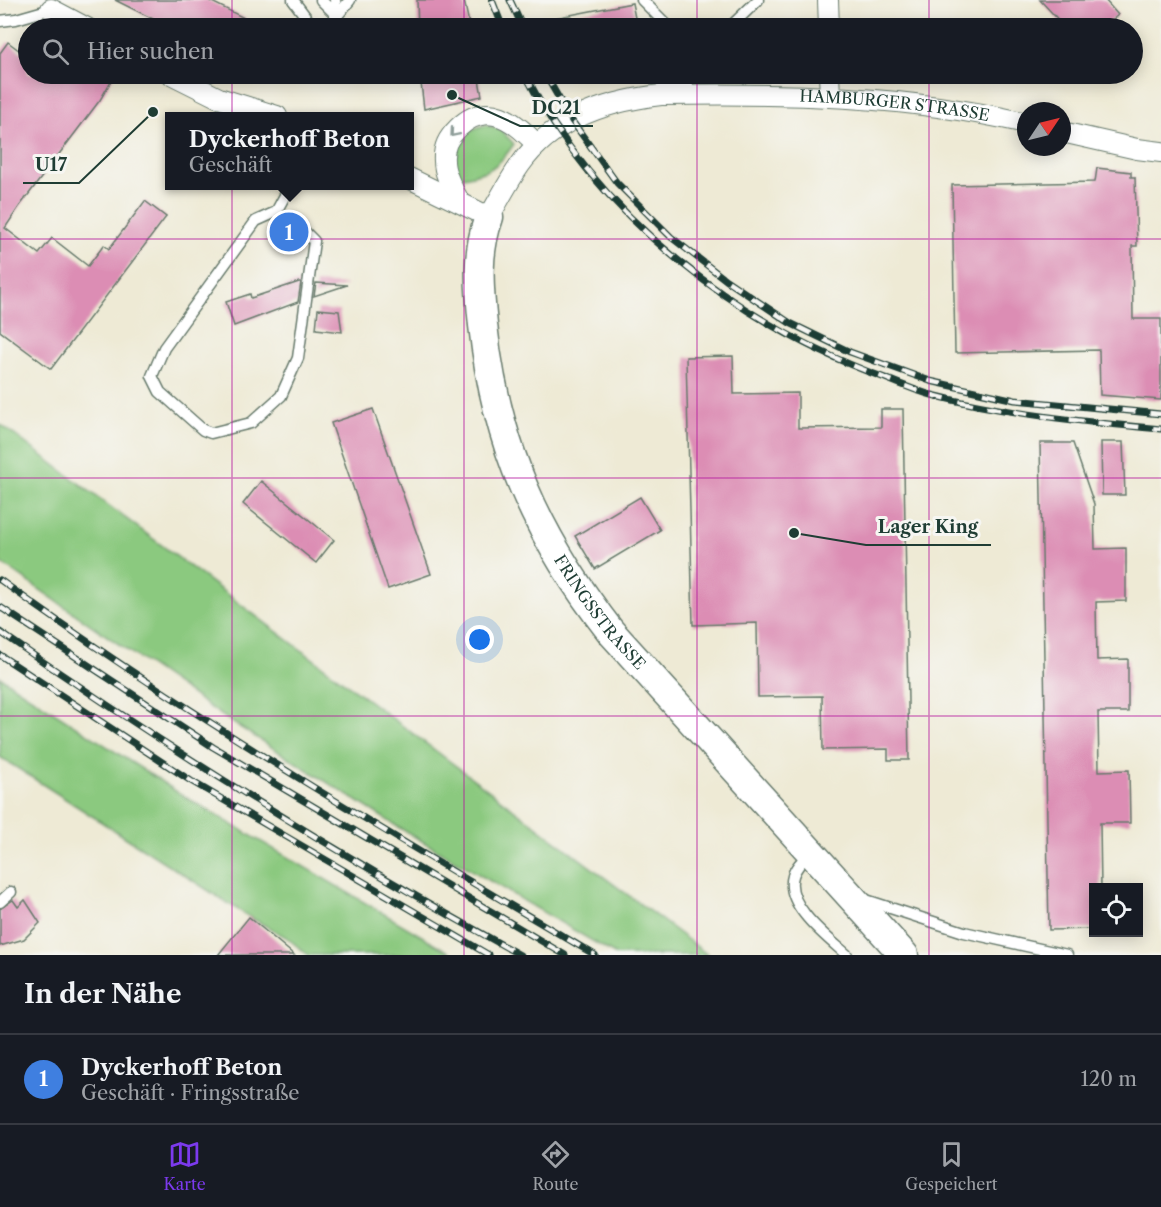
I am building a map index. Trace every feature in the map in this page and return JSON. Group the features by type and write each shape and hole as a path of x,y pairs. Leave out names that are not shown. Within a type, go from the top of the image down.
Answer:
{"street":[{"path":"828,0 828,18"},
{"path":"51,9 68,18"},
{"path":"191,84 219,98 262,112"},
{"path":"829,84 830,96"},
{"name":"HAMBURGER STRASSE","path":"489,217 520,164 537,146 572,120 605,106 635,98 688,95 830,96 889,100 974,111 1017,121"},
{"path":"459,201 446,172 444,148 449,137 470,118 493,114 507,118 521,128 537,146"},
{"path":"1071,134 1161,152"},
{"path":"414,180 489,217"},
{"name":"FRINGSSTRASSE","path":"489,217 482,236 479,257 479,291 486,358 496,407 519,480 562,562 591,607 611,632 903,955"}],"lane":[{"path":"293,0 306,18"},
{"path":"321,0 337,16"},
{"path":"335,0 337,16"},
{"path":"337,16 350,0"},
{"path":"642,0 660,18"},
{"path":"739,18 758,0"},
{"path":"20,18 51,9"},
{"path":"0,21 18,18"},
{"path":"687,84 688,95"},
{"path":"276,212 300,227 314,242 298,358 281,396 251,423 211,433 203,430 160,392 152,376 165,348 256,221 276,212 288,190"},
{"path":"810,852 795,870 791,889 803,913 847,955"},
{"path":"0,902 11,892"},
{"path":"845,892 964,932 1067,955"}],"green space":[{"path":"486,125 500,129 514,144 497,165 478,174 459,178 453,159 456,144 468,132"},
{"path":"0,424 708,955 616,955 398,827 230,721 0,562"},
{"path":"0,677 182,795 454,955 308,955 286,937 248,916 0,757"}],"building":[{"path":"115,0 208,0 244,18 151,18"},
{"path":"417,0 464,0 468,18 418,18"},
{"path":"1040,0 1105,0 1118,15 1115,18 1057,18"},
{"path":"632,3 635,18 554,18"},
{"path":"8,42 18,50 18,84 109,84 100,100 5,228 39,254 52,238 88,266 104,245 109,249 145,201 166,217 51,369 0,331 0,53"},
{"path":"421,84 480,84 482,96 424,109"},
{"path":"1097,168 1131,172 1131,177 1135,177 1137,246 1132,246 1133,319 1161,319 1161,400 1100,395 1099,350 955,353 952,185 1095,182"},
{"path":"301,282 298,302 234,326 226,302 250,294 251,298"},
{"path":"316,283 347,285 314,296"},
{"path":"318,309 339,311 342,332 316,329"},
{"path":"733,356 734,394 798,393 798,428 881,427 881,409 903,409 909,760 888,760 888,749 823,750 822,696 758,697 757,623 693,625 686,357"},
{"path":"373,409 431,574 388,589 331,423"},
{"path":"1101,442 1123,442 1125,495 1102,495"},
{"path":"1040,443 1073,443 1094,504 1095,549 1126,548 1126,601 1096,602 1097,660 1128,659 1128,712 1098,712 1099,771 1129,770 1130,823 1100,823 1101,883 1089,883 1089,929 1049,930"},
{"path":"261,481 334,540 316,563 243,504"},
{"path":"640,497 660,530 595,569 575,536"},
{"path":"13,900 18,907 25,900 40,923 24,939 0,946 0,909"},
{"path":"249,917 294,955 218,955"}],"railway":[{"path":"492,0 499,18"},
{"path":"510,0 518,18"},
{"path":"531,84 555,125 591,174 631,218 676,259 725,296 777,328 830,356 932,395 1017,412 1161,429"},
{"path":"551,84 572,121 617,183 671,237 726,280 790,323 850,352 930,381 1015,400 1161,414"},
{"path":"0,580 145,680 293,775 595,955"},
{"path":"0,607 213,747 565,955"},
{"path":"0,632 191,760 321,840 520,955"},
{"path":"0,655 191,781 489,955"}],"place":[{"name":"DC21","path":"452,95"},
{"name":"U17","path":"153,112"},
{"name":"Dyckerhoff Beton","path":"289,232"},
{"name":"Lager King","path":"794,533"}]}
